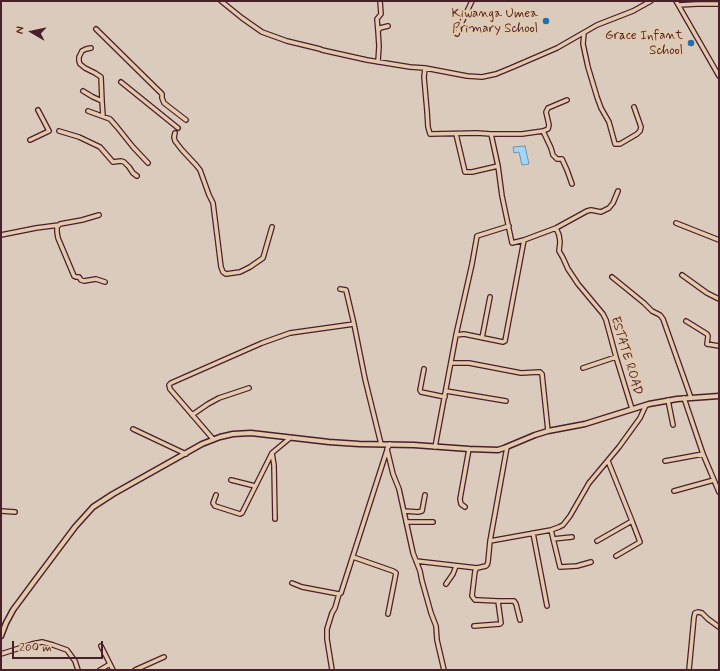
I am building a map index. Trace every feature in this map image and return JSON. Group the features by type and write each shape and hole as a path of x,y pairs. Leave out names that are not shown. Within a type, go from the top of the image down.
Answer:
{"street":[{"path":"221,1 262,32 287,41 322,50 405,67 424,68 467,76 482,77 496,74 557,48 597,26 633,11 651,1"},
{"path":"378,62 379,46 377,19 381,14 380,1"},
{"path":"457,34 472,1"},
{"path":"676,1 680,5 719,76"},
{"path":"680,5 719,4"},
{"path":"378,31 380,28 388,26"},
{"path":"96,29 162,94 164,103 186,120"},
{"path":"584,33 582,44 588,67 601,108 609,122 615,144 620,144 640,131 641,127 634,107"},
{"path":"91,48 82,51 79,61 85,68 101,77 103,116"},
{"path":"424,68 428,127 430,134 522,134 543,131 548,129 549,125 546,112 548,108 567,100"},
{"path":"121,82 178,128"},
{"path":"83,91 102,101"},
{"path":"30,140 49,131 38,110"},
{"path":"88,111 110,119 148,163"},
{"path":"59,131 79,137 100,147 113,162 124,162 137,176"},
{"path":"543,131 553,155 557,159 562,159 572,184"},
{"path":"175,133 175,141 200,170 213,203 220,261 223,272 226,274 240,272 263,258 272,227"},
{"path":"456,134 465,172 469,173 498,166"},
{"path":"490,134 498,166 502,196 512,243 556,228 587,211 591,210 601,212 613,203 618,191"},
{"path":"1,235 82,220 98,215"},
{"path":"676,223 719,240"},
{"path":"60,224 57,227 58,238 74,276 79,277 84,281 96,279 106,282"},
{"path":"435,447 456,335 477,236 509,226"},
{"name":"ESTATE ROAD","path":"556,228 560,242 558,252 564,258 568,269 578,284 605,317 632,409"},
{"path":"456,335 464,334 503,342 506,340 524,240"},
{"path":"682,275 706,293 719,300"},
{"path":"612,278 652,311 660,315 663,319 691,398"},
{"path":"340,289 346,290 364,378 381,444"},
{"path":"482,338 490,297"},
{"path":"686,321 707,334 707,344 719,346"},
{"path":"213,439 170,389 169,385 171,383 262,343 290,333 354,324"},
{"path":"583,368 616,357"},
{"path":"451,363 469,363 521,373 540,372 542,374 548,431"},
{"path":"424,369 420,390 421,392 445,397"},
{"path":"192,415 219,398 249,388"},
{"path":"446,391 506,401"},
{"path":"1,636 13,610 87,512 106,497 213,439 240,433 329,442 498,450 548,431 585,424 646,405 684,398 719,396"},
{"path":"684,398 703,454 719,492"},
{"path":"668,400 673,425"},
{"path":"490,541 551,530 559,527 565,522 589,483 608,461 640,418 646,405"},
{"path":"133,429 186,454"},
{"path":"216,495 213,503 214,505 240,514 244,511 272,453 290,438"},
{"path":"332,670 327,639 327,628 339,594 342,590 387,449 390,444"},
{"path":"416,561 477,568 483,568 487,565 507,447"},
{"path":"387,449 404,511 413,553 420,571 430,613 436,626 437,640 444,670"},
{"path":"465,507 462,506 460,498 469,449"},
{"path":"272,453 274,465 275,519"},
{"path":"665,461 703,454"},
{"path":"608,461 640,542 616,556"},
{"path":"231,480 255,486"},
{"path":"674,491 714,480"},
{"path":"404,511 422,511 425,495"},
{"path":"1,511 15,512"},
{"path":"597,541 632,521"},
{"path":"406,522 433,522"},
{"path":"551,530 560,567 577,566 591,562"},
{"path":"534,533 547,606"},
{"path":"553,539 572,537"},
{"path":"352,557 396,573 388,614"},
{"path":"446,584 453,574 456,566"},
{"path":"477,568 475,571 473,598 475,600 515,601 520,620"},
{"path":"292,583 339,594"},
{"path":"474,626 501,623 498,601"},
{"path":"689,670 695,613 702,613 719,627"},
{"path":"1,654 32,644 42,642 48,643 67,650 75,661 78,670"},
{"path":"101,646 113,670"},
{"path":"135,670 164,656"},
{"path":"100,670 110,664"}],"water":[{"path":"525,146 529,164 522,165 519,152 514,153 513,147"}],"place":[{"name":"Kiwanga Umea Primary School","path":"546,21"},
{"name":"Grace Infant School","path":"691,43"}]}
